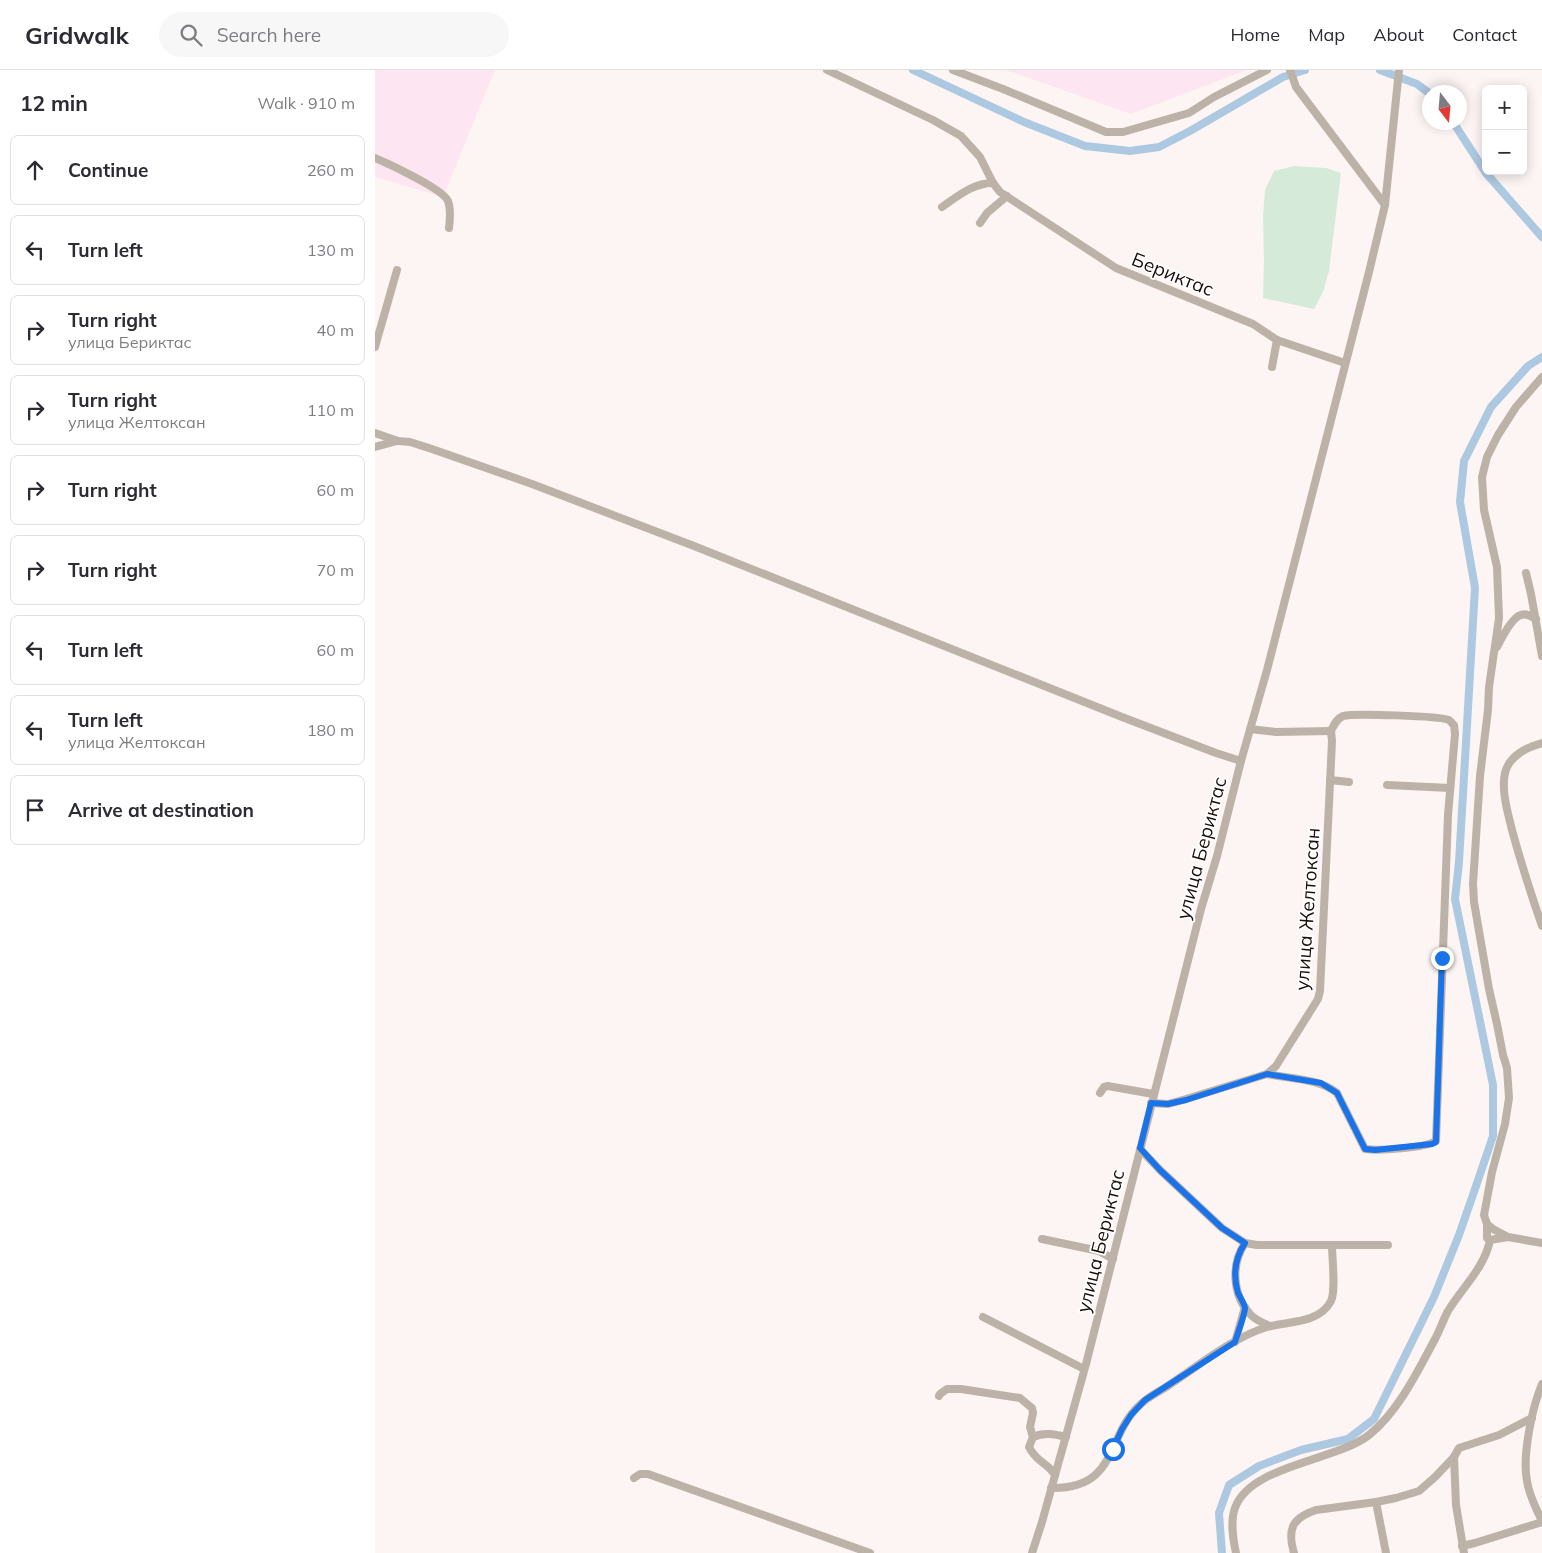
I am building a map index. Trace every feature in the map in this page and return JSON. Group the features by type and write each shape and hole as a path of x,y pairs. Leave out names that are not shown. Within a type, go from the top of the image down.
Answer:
{"street":[{"name":"Бериктас","path":"827,70 933,120 961,136 980,157 993,183 1004,194 1116,268 1253,324 1277,340 1345,363"},
{"path":"953,70 1105,132 1123,132 1189,113 1214,97 1267,70"},
{"path":"1290,70 1297,87 1385,205"},
{"name":"улица Бериктас","path":"1032,1553 1066,1437 1113,1259 1153,1094 1367,280 1385,205 1399,70"},
{"path":"375,158 435,189 448,200 451,218 449,228"},
{"path":"942,207 963,191 983,183 993,183"},
{"path":"980,222 1004,194"},
{"path":"375,347 397,270"},
{"path":"1272,367 1277,340"},
{"path":"1236,1553 1233,1532 1234,1508 1247,1489 1282,1470 1359,1442 1377,1428 1402,1397 1435,1338 1447,1312 1489,1247 1490,1240 1487,1238 1487,1224 1484,1215 1485,1202 1505,1124 1509,1098 1507,1068 1480,943 1473,884 1480,776 1489,710 1489,687 1499,618 1497,567 1484,510 1482,477 1487,457 1498,435 1516,407 1542,378"},
{"path":"375,434 429,448 532,484 694,546 1122,717 1241,761"},
{"path":"375,448 398,441"},
{"path":"1526,573 1542,656"},
{"path":"1496,648 1518,616 1522,614 1536,619"},
{"path":"1151,1103 1168,1104 1177,1102 1267,1074 1321,1083 1332,1089 1337,1093 1365,1149 1375,1150 1436,1142 1442,958 1454,725 1448,720 1440,719 1399,715 1356,715 1343,716 1337,720 1331,731 1276,732 1250,729"},
{"name":"улица Желтоксан","path":"1267,1074 1276,1066 1314,1007 1321,991 1331,780 1331,731"},
{"path":"1542,743 1527,748 1513,758 1505,773 1504,787 1509,820 1542,926"},
{"path":"1331,780 1349,782"},
{"path":"1387,785 1450,788"},
{"path":"1100,1093 1104,1087 1108,1086 1153,1094"},
{"path":"1140,1148 1160,1170 1222,1228 1245,1243 1257,1245 1388,1245"},
{"path":"1487,1224 1508,1236 1542,1243"},
{"path":"1490,1240 1508,1236"},
{"path":"1042,1239 1099,1251 1113,1259"},
{"path":"1245,1243 1237,1262 1235,1278 1238,1293 1251,1315 1270,1326"},
{"path":"1051,1488 1071,1487 1084,1483 1095,1476 1105,1465 1122,1429 1131,1415 1145,1400 1235,1342 1254,1332 1270,1326 1312,1318 1323,1311 1331,1302 1333,1294 1332,1245"},
{"path":"1235,1342 1245,1307"},
{"path":"983,1317 1084,1369"},
{"path":"1454,1457 1456,1505 1463,1549 1475,1543 1542,1522 1533,1502 1527,1480 1527,1457 1532,1418 1542,1384"},
{"path":"939,1396 947,1389 1020,1398 1032,1408 1033,1413 1031,1427 1033,1437 1029,1447 1033,1455 1055,1475"},
{"path":"1293,1550 1291,1535 1293,1525 1297,1519 1305,1514 1316,1510 1396,1498 1419,1491 1454,1457 1459,1448 1499,1435 1532,1418"},
{"path":"1033,1437 1041,1434 1054,1434 1066,1437"},
{"path":"635,1478 640,1474 648,1474 870,1553"},
{"path":"1376,1502 1386,1553"}],"shaded area":[{"path":"375,70 495,70 443,197 375,177"},
{"path":"1006,70 1247,70 1131,114"}],"green space":[{"path":"1294,166 1326,168 1341,173 1329,271 1323,292 1314,309 1263,298 1263,216 1265,190 1274,171"}],"waterway":[{"path":"913,70 1024,122 1085,146 1130,151 1159,147 1283,77 1305,70"},
{"path":"1380,70 1417,84 1422,88"},
{"path":"1458,130 1486,173 1542,237"},
{"path":"1222,1553 1219,1513 1229,1485 1259,1466 1301,1450 1348,1439 1374,1419 1434,1297 1459,1235 1493,1136 1493,1085 1455,899 1459,862 1475,588 1460,502 1464,461 1491,407 1528,366 1542,357"}],"route":[{"path":"1113,1449 1131,1415 1145,1400 1235,1342 1245,1307 1238,1293 1235,1278 1237,1262 1245,1243 1222,1228 1160,1170 1140,1148 1151,1103 1168,1104 1186,1100 1267,1074 1321,1083 1332,1089 1337,1093 1365,1149 1375,1150 1432,1144 1436,1142 1442,958"}]}
